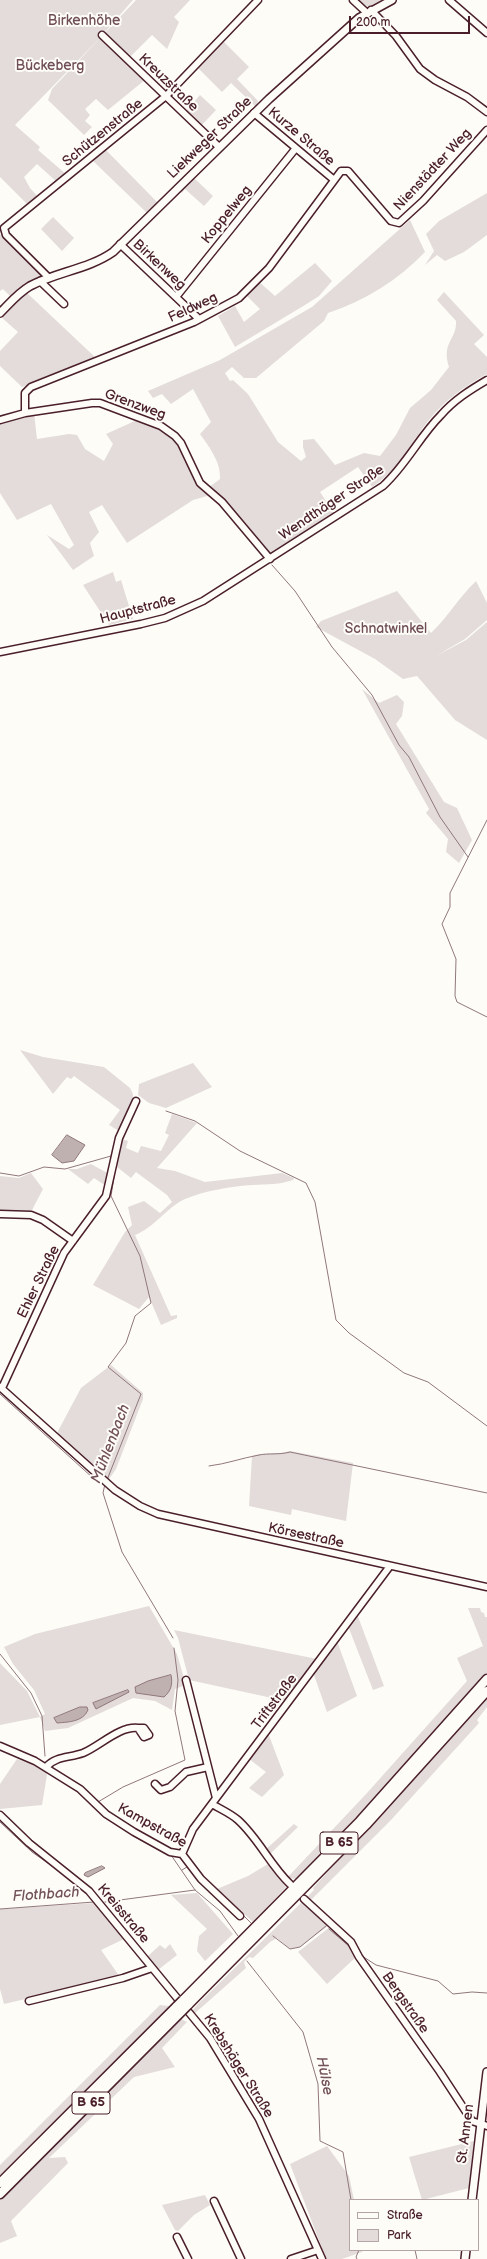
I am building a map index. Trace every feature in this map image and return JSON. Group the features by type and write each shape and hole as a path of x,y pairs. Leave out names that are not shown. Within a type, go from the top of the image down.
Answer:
{"highway":[{"name":"B 65","path":"0,2194 360,1821 487,1679"},
{"name":"B 65","path":"0,2183 366,1826 487,1691"}],"main road":[{"name":"Liekweger Straße","path":"0,313 23,291 40,281 102,258 120,244 254,113 369,11 392,0"},
{"name":"St. Annen","path":"472,2199 484,2126 487,2072"}],"street":[{"name":"Schützenstraße","path":"49,278 6,235 4,228 166,96 258,0"},
{"path":"353,0 369,11 396,36 420,69 435,80 467,97 487,112"},
{"path":"448,0 487,33"},
{"name":"Kreuzstraße","path":"102,35 219,148"},
{"name":"Kurze Straße","path":"254,113 333,179"},
{"name":"Nienstädter Weg","path":"341,171 348,171 396,224 402,221 423,201 487,130"},
{"name":"Koppelweg","path":"176,297 296,148"},
{"name":"Feldweg","path":"25,413 25,393 31,387 199,319 244,295 269,268 333,179 341,171"},
{"name":"Birkenweg","path":"120,244 199,319"},
{"path":"40,281 64,304"},
{"name":"Wendthäger Straße","path":"270,559 383,486 405,464 440,416 463,395 487,380"},
{"name":"Grenzweg","path":"0,420 25,413 100,403 161,426 181,443 200,483 222,502 270,559"},
{"name":"Hauptstraße","path":"0,652 142,624 164,618 203,601 270,559"},
{"name":"Ehler Straße","path":"1,1387 59,1263 106,1196 119,1138 136,1101"},
{"path":"0,1214 31,1215 43,1220 73,1241"},
{"name":"Körsestraße","path":"1,1387 124,1497 158,1514 178,1520 487,1587"},
{"name":"Triftstraße","path":"182,1854 193,1829 390,1566"},
{"path":"186,1680 208,1767 214,1801 238,1819 258,1842 271,1864 290,1884"},
{"path":"46,1767 59,1758 83,1753 126,1729 138,1728"},
{"name":"Kampstraße","path":"0,1746 9,1748 46,1767 80,1789 95,1805 119,1823 170,1852 182,1854 201,1879 240,1916"},
{"path":"155,1784 161,1790 170,1787 186,1772 208,1767"},
{"name":"Kreisstraße","path":"0,1815 29,1843 89,1891 152,1968"},
{"name":"Bergstraße","path":"304,1899 351,1942 359,1957 440,2072 472,2121 484,2126"},
{"path":"29,2001 123,1978 152,1968"},
{"name":"Krebshäger Straße","path":"152,1968 210,2038 254,2109 322,2259"},
{"path":"214,2201 241,2259"},
{"path":"177,2237 188,2259"},
{"path":"290,2259 318,2250"}],"green space":[{"path":"0,0 133,0 99,39 15,125 40,147 38,150 67,175 58,183 37,164 24,177 30,188 39,198 29,206 0,177"},
{"path":"136,0 190,0 174,17 179,22 167,49 152,35 127,60 146,79 108,110 96,99 85,109 90,115 85,121 92,127 84,135 48,100 52,89"},
{"path":"357,0 385,0 370,8"},
{"path":"222,40 249,67 237,79 258,101 256,107 231,83 222,92 196,66"},
{"path":"200,95 216,110 200,127 185,112"},
{"path":"104,148 158,203 147,213 91,159"},
{"path":"193,177 213,196 204,206 185,189 182,193 179,190"},
{"path":"487,193 487,235 464,252 445,261 437,255 425,265 434,251 426,234 439,221"},
{"path":"53,217 74,238 62,251 41,229"},
{"path":"410,220 425,252 404,272 368,296 328,313 324,321 256,378 244,378 232,367 225,373 230,381 233,380 248,394 278,442 301,461 306,457 303,447 303,440 314,439 335,465 364,453 380,456 396,435 410,408 431,390 449,367 447,352 456,327 456,321 437,300 444,292 484,335 474,344 487,357 487,374 471,383 442,406 429,420 396,465 372,487 358,467 320,492 334,513 270,554 208,488 220,479 220,473 214,455 200,434 211,422 193,389 171,404 162,394 153,398 148,391 220,360 312,307"},
{"path":"0,234 44,276 24,284 11,297 3,289 0,291"},
{"path":"315,263 332,281 319,296 235,347 218,316 235,306 244,322 260,309 246,295 258,281 275,296"},
{"path":"26,292 97,359 22,387 0,366 0,351 18,332 1,317"},
{"path":"34,413 37,439 69,434 77,435 85,449 104,461 113,444 106,434 137,420 158,427 176,440 197,482 213,498 207,496 193,500 127,543 102,505 89,512 99,532 90,543 94,556 73,570 47,535 69,549 74,545 51,504 17,520 0,493 0,422"},
{"path":"113,572 116,582 121,580 133,619 109,625 83,585"},
{"name":"Schnatwinkel","path":"476,581 487,603 487,620 465,639 436,656 466,640 487,622 487,740 455,720 417,676 403,679 375,659 316,627 321,621 397,591 431,633"},
{"path":"362,689 379,703 397,695 404,702 402,716 396,724 444,802 457,808 472,840 459,863 446,852 448,839 426,813 429,809"},
{"path":"20,1050 43,1057 104,1067 130,1088 133,1094 133,1103 119,1131 109,1125 120,1110 74,1076 71,1079 67,1077 53,1094"},
{"path":"193,1063 212,1087 166,1108 149,1103 138,1095 139,1084"},
{"path":"172,1114 197,1123 157,1168 175,1171 205,1182 282,1173 294,1178 293,1180 283,1183 227,1188 209,1191 193,1196 172,1207 149,1227 135,1235 171,1316 177,1315 177,1318 161,1325 149,1297 139,1309 93,1285 125,1232 132,1225 128,1207 144,1201 160,1213 172,1202 167,1195 136,1172 131,1178 117,1167 122,1139 128,1141 126,1148 138,1153 141,1146 161,1151 169,1135 165,1133"},
{"path":"91,1164 109,1174 106,1186 94,1178 88,1184 68,1169 77,1169"},
{"path":"31,1173 43,1189 31,1212 0,1213 0,1176 19,1178"},
{"path":"111,1365 143,1393 143,1399 116,1469 109,1479 106,1479 57,1433 81,1388"},
{"path":"290,1451 353,1463 346,1521 292,1509 291,1515 249,1506 252,1456"},
{"path":"149,1606 177,1654 186,1685 175,1689 172,1710 155,1701 133,1698 68,1728 45,1731 40,1717 45,1714 34,1690 13,1664 4,1647 35,1634"},
{"path":"468,1608 480,1608 481,1612 484,1613 485,1617 487,1617 487,1673 358,1819 298,1879 287,1878 367,1793 467,1681 457,1658 483,1646"},
{"path":"357,1614 384,1686 373,1690 348,1626"},
{"path":"174,1630 317,1659 286,1701 189,1680 178,1638"},
{"path":"337,1641 357,1696 327,1712 313,1672"},
{"path":"0,1663 27,1691 40,1717 0,1725"},
{"path":"487,1699 487,1707 477,1720 479,1723 391,1820 310,1901 307,1897 314,1890 313,1888"},
{"path":"268,1733 284,1775 262,1797 249,1788 266,1772 249,1759"},
{"path":"17,1759 45,1769 47,1775 42,1805 0,1809 0,1784"},
{"path":"294,1824 298,1827 268,1856 265,1850"},
{"path":"268,1864 286,1887 253,1922 217,1889 248,1876"},
{"path":"197,1893 233,1934 205,1961 197,1951 199,1936 207,1929 171,1895"},
{"path":"303,1901 328,1926 300,1947 290,1949 277,1938 270,1942 253,1958 249,1957 244,1962 246,1968 194,2014 192,2011 198,2004"},
{"path":"95,1903 124,1939 101,1950 120,1977 4,2004 0,1989 0,1909"},
{"path":"330,1927 346,1941 356,1957 327,1984 298,1952"},
{"path":"170,1944 177,1955 158,1970 148,1956 160,1945 165,1949"},
{"path":"160,2005 169,2006 0,2177 0,2165"},
{"path":"181,2019 187,2022 162,2048 175,2067 134,2077 49,2158 65,2157 68,2163 11,2221 17,2236 0,2243 0,2199"},
{"path":"474,2141 469,2188 422,2199 409,2157"},
{"path":"327,2146 349,2176 354,2199 349,2199 349,2251 362,2252 342,2259 326,2259 290,2164"},
{"path":"205,2195 210,2205 194,2215 178,2231 175,2230 162,2205"}],"shaded area":[{"path":"67,1135 85,1145 74,1161 62,1163 52,1155"},
{"path":"171,1675 171,1687 164,1697 136,1693 135,1687 148,1681"},
{"path":"128,1690 129,1692 96,1709 93,1703"},
{"path":"80,1707 87,1707 88,1710 83,1717 79,1719 70,1722 57,1723 54,1718"},
{"path":"102,1866 105,1868 88,1877 84,1875 85,1873"}],"waterway":[{"path":"272,565 295,591 332,647 372,695 399,745 409,757 440,817 468,857"},
{"path":"487,820 450,893 450,907 442,924 456,959 455,996 457,1002 487,1017"},
{"path":"166,1111 195,1121 240,1151 306,1183 315,1202 336,1320 349,1333 404,1373 428,1382 487,1426"},
{"name":"Mühlenbach","path":"0,1173 19,1176 44,1167 65,1169 111,1156"},
{"name":"Mühlenbach","path":"107,1480 141,1394 108,1367 126,1343 135,1316 151,1303 140,1256 111,1196 117,1158"},
{"path":"0,1394 93,1478"},
{"path":"209,1466 259,1455 290,1452 487,1493"},
{"name":"Mühlenbach","path":"105,1484 103,1493 122,1552 173,1638"},
{"name":"Mühlenbach","path":"98,1802 123,1787 185,1760 175,1711 178,1680 174,1648"},
{"path":"0,1654 31,1693 42,1716 45,1756"},
{"path":"51,1767 67,1778"},
{"path":"0,1822 32,1852 62,1873"},
{"path":"145,1835 165,1845"},
{"name":"Hülse","path":"171,1855 195,1890 220,1911 238,1936"},
{"path":"182,1870 187,1867"},
{"path":"205,1879 240,1912"},
{"name":"Flothbach","path":"105,1902 195,1890"},
{"name":"Flothbach","path":"0,1909 94,1902"},
{"path":"242,1914 251,1923"},
{"path":"273,1936 290,1949 300,1947 326,1926"},
{"path":"329,1929 350,1947"},
{"path":"362,1956 376,1965 438,1981 453,1994 472,1992 487,1993"},
{"name":"Hülse","path":"247,1961 303,2032 318,2084 320,2141 343,2152 351,2199"},
{"name":"Hülse","path":"357,2259 356,2257 359,2251"},
{"path":"415,2251 417,2259"}],"park label":[{"name":"Birkenhöhe","path":"84,21"},
{"name":"Bückeberg","path":"50,66"}]}
